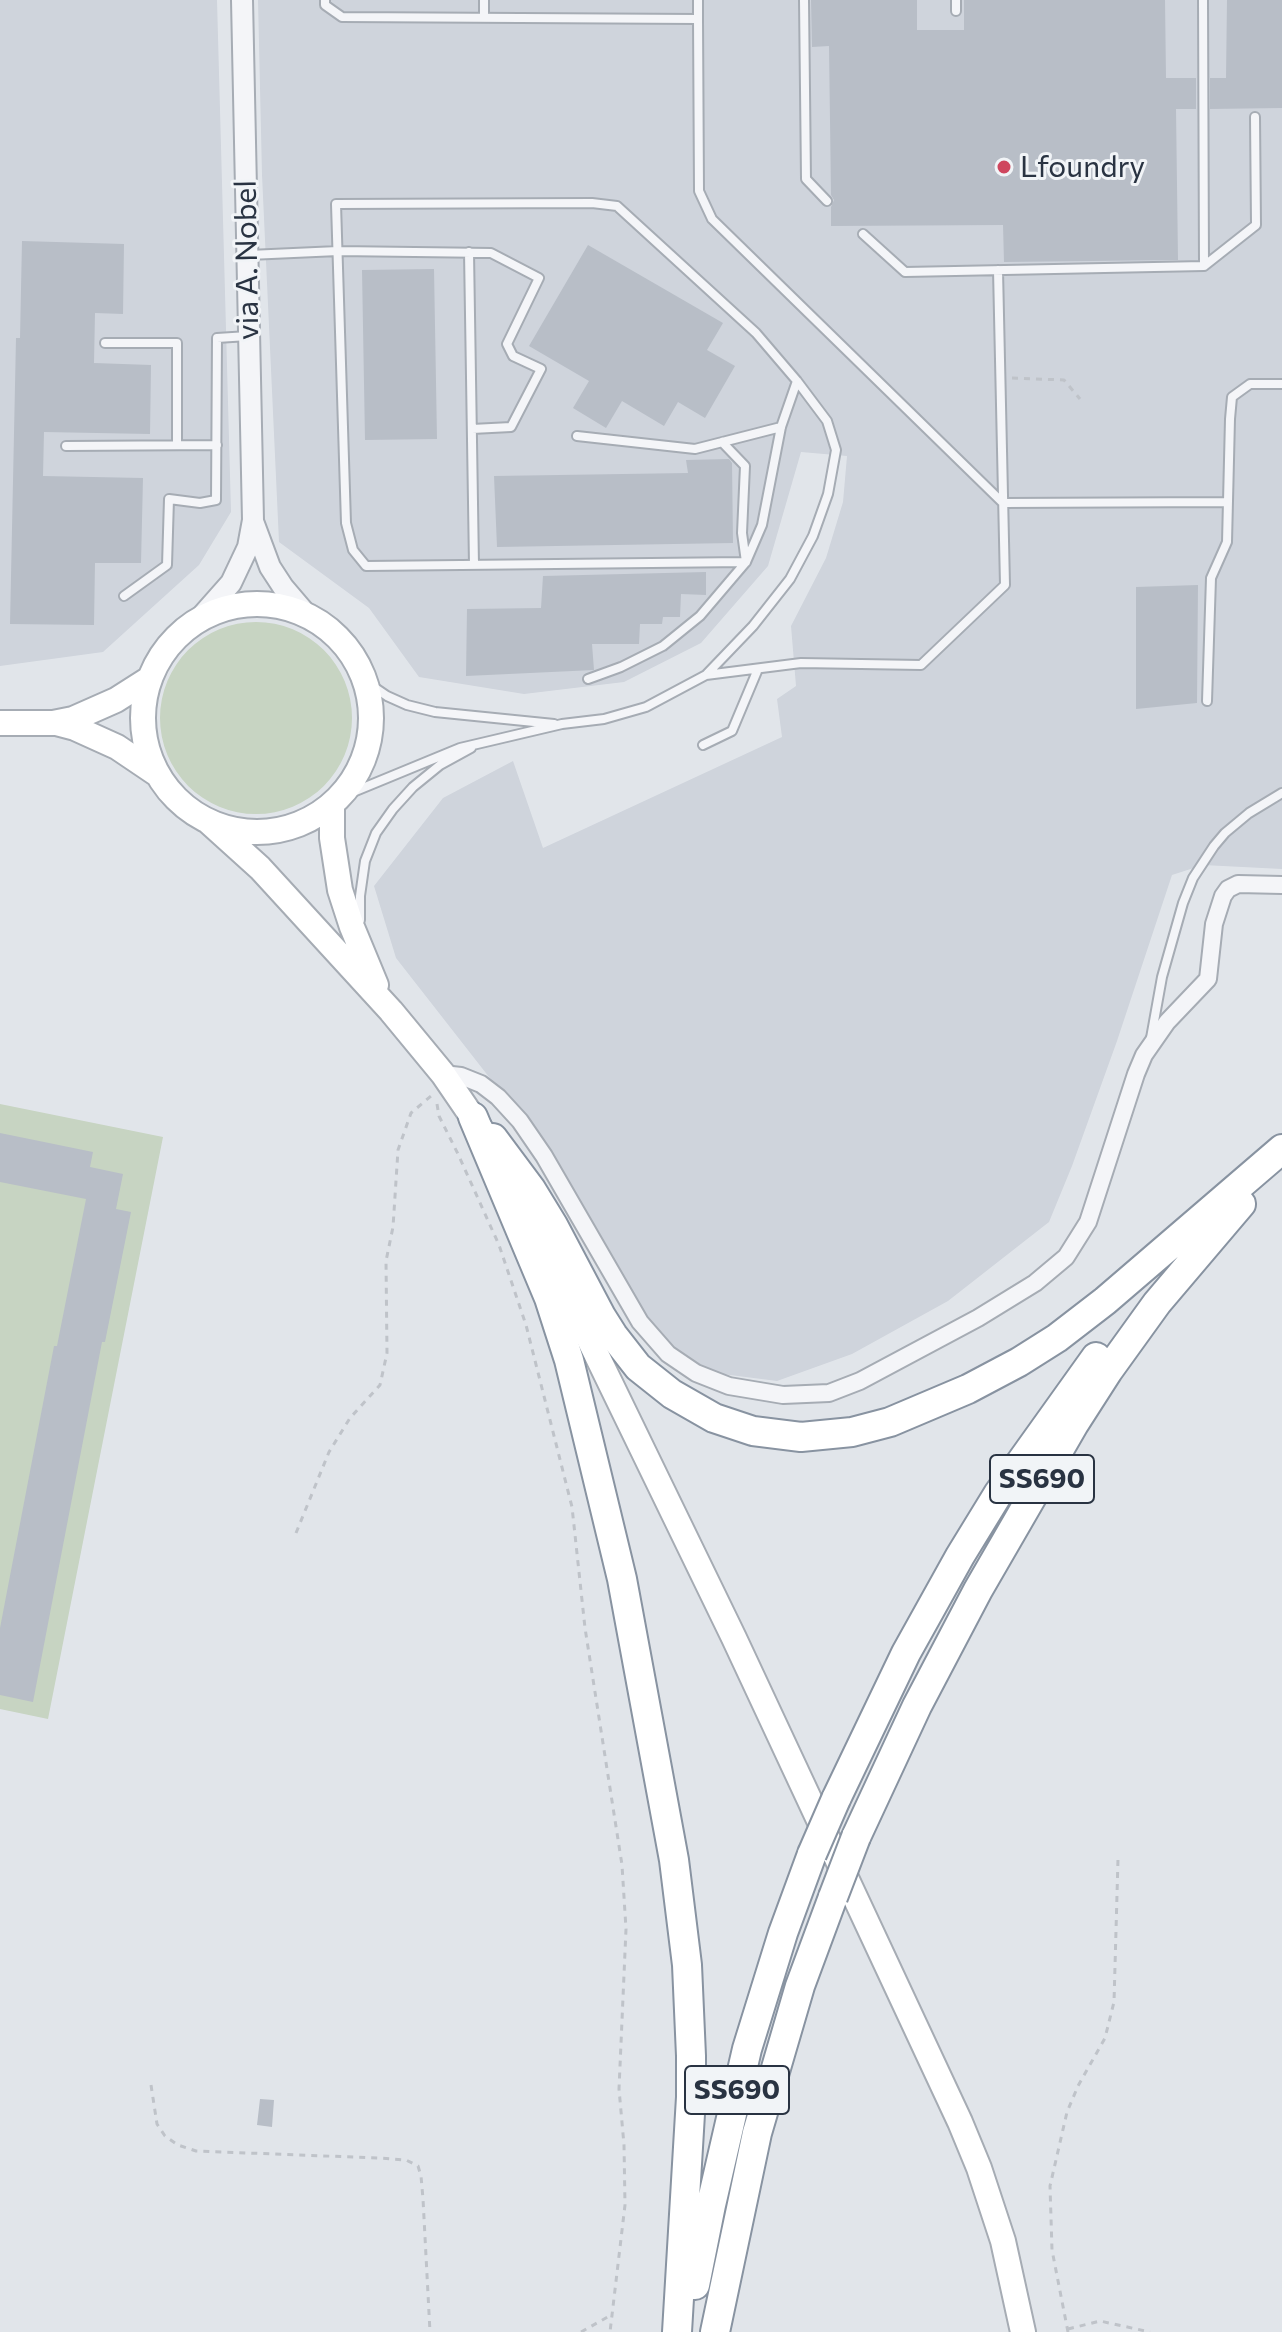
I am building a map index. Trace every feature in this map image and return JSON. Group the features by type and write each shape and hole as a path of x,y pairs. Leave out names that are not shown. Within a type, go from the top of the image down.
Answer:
{"highway":[{"path":"473,1117 499,1144 531,1189 605,1323 638,1367 672,1394 714,1418 753,1431 790,1436 827,1436 873,1428 927,1408 1003,1371 1057,1338 1105,1301 1282,1153"},
{"path":"473,1117 540,1277 569,1360 622,1579 671,1836 691,2017 691,2097 677,2332"},
{"name":"SS690","path":"687,2332 711,2205 747,2049 789,1914 836,1799 906,1653 998,1494 1059,1407 1127,1318 1183,1253 1282,1153"},
{"name":"SS690","path":"718,2332 757,2133 797,1998 856,1837 917,1706 978,1590 1116,1358 1157,1303 1282,1153"}],"main road":[{"path":"208,821 240,831 273,831 304,822 336,801 359,772 369,742 372,711 365,681 352,654 332,631 306,614 280,606 253,604 226,608 200,618 178,634 161,655 149,679 142,711 145,744 157,774 179,802 208,821 260,868 391,1011 443,1074 493,1148 527,1211 682,1529 960,2122 1003,2241 1023,2332"},
{"path":"0,723 53,723 73,719 149,679"},
{"path":"53,723 75,728 117,747 157,774"},
{"path":"336,801 332,838 337,876 364,961 391,1011"}],"street":[{"name":"via A. Nobel","path":"242,0 253,520"},
{"path":"253,520 270,567 306,614"},
{"path":"200,618 231,583 248,547 253,520"},
{"path":"443,1074 461,1076 481,1084 520,1121 544,1156 640,1322 662,1349 690,1369 729,1386 773,1394 829,1393 860,1381 978,1318 1061,1263 1078,1242 1088,1222 1136,1074 1150,1044 1208,979 1220,902 1228,889 1238,884 1282,885"}],"lane":[{"path":"325,0 325,5 342,17 698,19"},
{"path":"484,0 484,18"},
{"path":"698,0 699,191 712,219 1003,503 1228,502"},
{"path":"804,0 806,179 827,201"},
{"path":"956,0 956,11"},
{"path":"1203,0 1204,266"},
{"path":"863,234 905,272 1204,266 1256,225 1255,117"},
{"path":"336,801 431,759 480,743 562,724 604,719 646,707 706,675 753,626 790,579 813,536 828,494 836,450 827,421 756,333 617,206 592,203 336,204 346,523 353,550 366,566 746,562"},
{"path":"247,255 338,251 491,253 539,278 507,344 513,356 541,369 511,427 472,429"},
{"path":"469,252 474,565"},
{"path":"706,675 801,663 921,665 1005,585 998,270"},
{"path":"124,596 167,565 169,499 200,503 216,500 217,338 249,335"},
{"path":"105,343 177,343 177,445"},
{"path":"588,679 663,646 700,616 746,562 762,525 781,427 797,381"},
{"path":"1207,701 1211,578 1227,542 1232,397 1250,384 1282,384"},
{"path":"577,436 695,449 781,427"},
{"path":"722,442 745,466 742,533 746,562"},
{"path":"66,446 217,445"},
{"path":"703,745 732,731 758,669"},
{"path":"365,681 407,705 435,712 562,724"},
{"path":"364,961 360,896 365,861 376,833 413,787 440,765 480,743"},
{"path":"1150,1044 1162,977 1193,878 1225,833 1249,813 1282,793"}],"path":[{"path":"1000,377 1064,380 1080,399"},
{"path":"296,1533 329,1452 350,1418 380,1385 387,1353 386,1261 393,1227 398,1150 411,1113 437,1091 439,1116 499,1245 526,1325 572,1507 585,1628 622,1865 626,1929 619,2089 625,2205 610,2332"},
{"path":"1118,1859 1114,2002 1105,2038 1067,2112 1050,2186 1052,2250 1068,2330 1100,2321 1150,2332"},
{"path":"151,2085 157,2124 165,2136 178,2145 196,2151 378,2158 406,2160 418,2166 423,2199 430,2332"},
{"path":"581,2332 613,2314"}],"shaded area":[{"path":"0,0 217,0 231,512 199,565 103,652 0,666"},
{"name":"Lfoundry","path":"258,0 1282,0 1282,869 1203,865 1172,875 1117,1041 1049,1222 948,1301 852,1354 777,1381 699,1371 642,1323 514,1109 396,958 374,886 443,798 513,761 543,848 782,737 777,699 796,686 791,626 826,558 843,502 847,456 801,452 768,566 701,643 624,682 524,694 419,677 369,608 279,542 262,175"}],"green space":[{"path":"256,622 293,629 324,650 345,681 352,718 345,755 324,786 293,807 256,814 219,807 188,786 167,755 160,718 167,681 188,650 219,629"},
{"path":"0,1104 163,1137 48,1719 0,1709"}],"building":[{"name":"Lfoundry","path":"811,0 917,0 917,30 964,30 964,0 1165,0 1166,78 1196,78 1196,109 1176,109 1178,260 1004,262 1003,225 831,226 834,200 831,195 829,46 812,47"},
{"path":"1227,0 1282,0 1282,108 1210,109 1210,78 1226,78"},
{"path":"22,241 124,244 123,314 95,313 94,363 151,365 150,434 44,432 43,476 143,478 141,563 95,563 94,625 10,624 16,338 20,338"},
{"path":"588,245 723,323 707,350 735,366 705,418 678,402 664,426 622,401 606,428 573,408 589,381 529,346"},
{"path":"434,269 437,439 365,440 362,270"},
{"path":"729,459 732,463 733,543 497,547 494,476 688,473 686,460"},
{"path":"706,572 706,595 681,594 680,617 663,617 662,624 640,624 639,644 592,644 594,670 466,676 467,609 541,608 543,576"},
{"path":"1198,585 1197,703 1136,709 1136,587"},
{"path":"0,1133 93,1152 90,1167 123,1174 116,1209 131,1212 105,1342 102,1342 33,1702 0,1695 0,1628 54,1346 57,1346 86,1199 0,1182"},
{"path":"260,2099 274,2100 272,2127 257,2125"}],"place":[{"name":"Lfoundry","path":"1004,167"}]}
